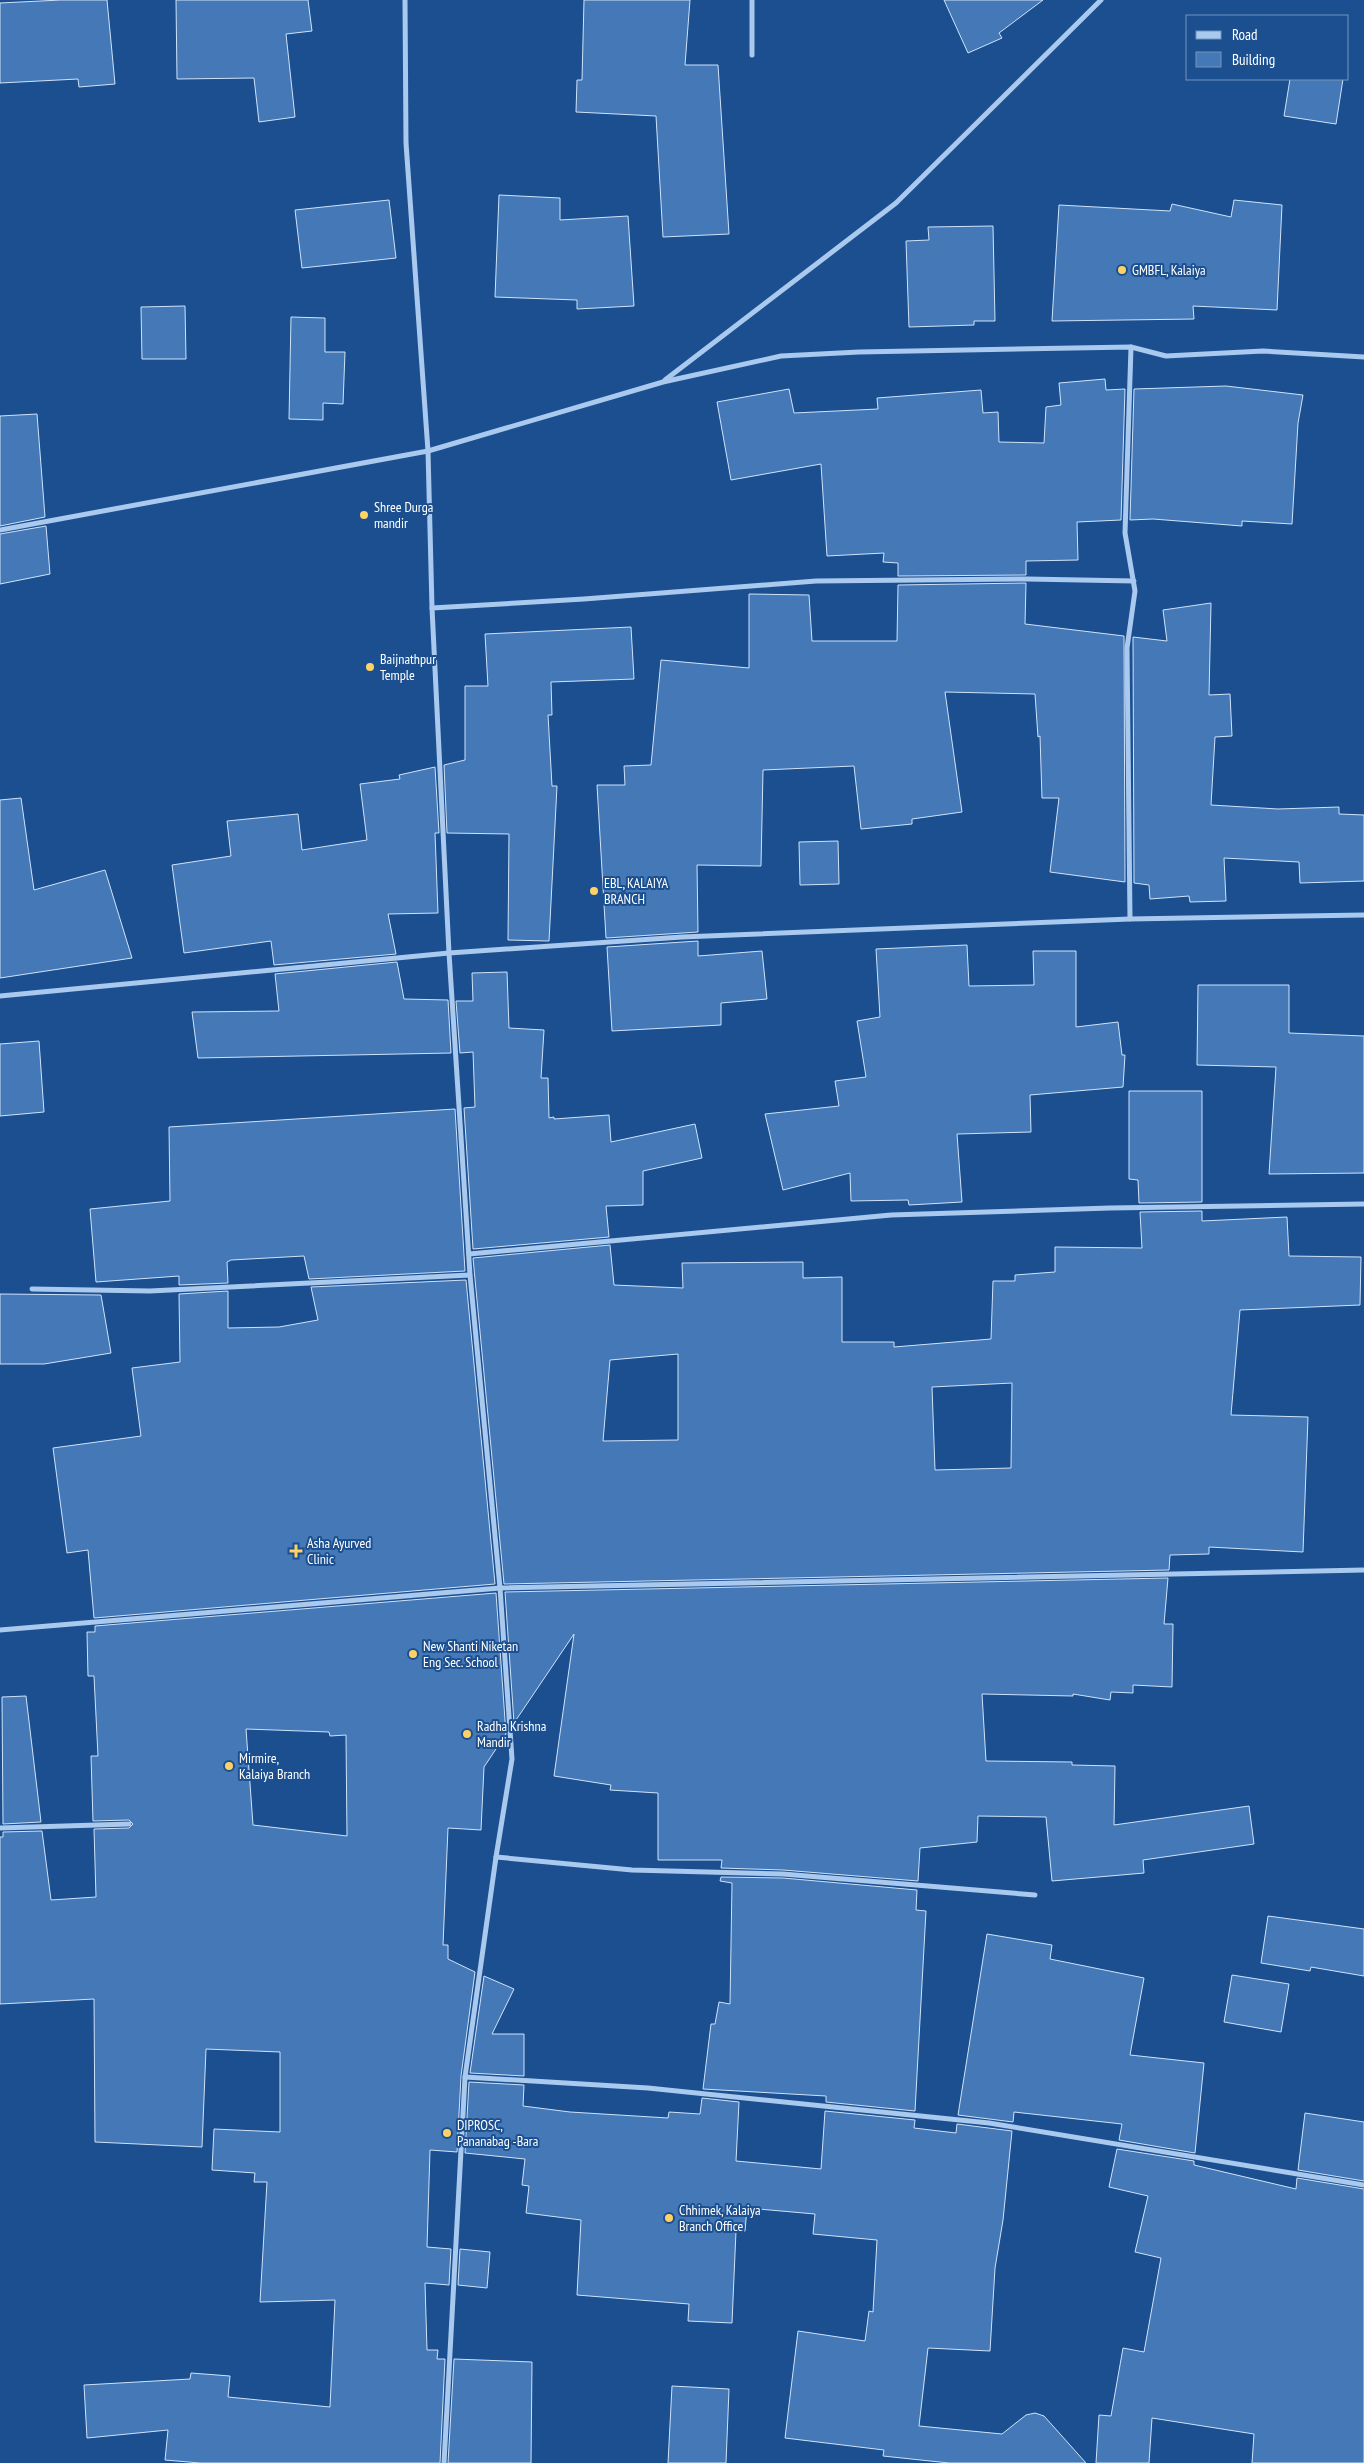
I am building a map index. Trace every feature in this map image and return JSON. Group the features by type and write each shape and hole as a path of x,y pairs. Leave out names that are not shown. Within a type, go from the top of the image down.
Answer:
{"street":[{"path":"405,0 406,143 428,451 432,608 449,953 470,1275 500,1588 512,1758 464,2077 444,2463"},
{"path":"752,0 752,55"},
{"path":"663,382 896,202 1102,0"},
{"path":"0,530 428,451 663,382 781,356 859,352 1131,347 1166,356 1262,351 1364,357"},
{"path":"1130,919 1127,648 1135,591 1125,533 1131,347"},
{"path":"432,608 584,600 816,581 1027,579 1134,581"},
{"path":"0,996 449,953 682,937 1130,919 1364,915"},
{"path":"469,1254 892,1216 1110,1208 1364,1204"},
{"path":"32,1289 150,1291 470,1275"},
{"path":"0,1630 500,1588 1364,1570"},
{"path":"0,1828 129,1824"},
{"path":"496,1857 632,1870 783,1874 1035,1895"},
{"path":"464,2077 648,2088 989,2123 1364,2185"}],"building":[{"path":"107,0 115,84 79,87 78,79 0,83 0,3"},
{"path":"176,0 308,0 312,31 286,34 295,117 259,122 254,78 177,79"},
{"path":"584,0 690,0 685,65 718,65 729,234 663,237 656,116 576,112 577,80 582,80"},
{"path":"944,0 1043,0 999,33 1002,38 968,53"},
{"path":"1290,80 1343,80 1336,124 1284,116"},
{"path":"499,195 560,198 560,220 628,216 634,306 577,309 577,300 495,297"},
{"path":"389,200 396,258 302,268 295,210"},
{"path":"1234,200 1282,205 1277,310 1193,306 1194,319 1052,321 1059,205 1170,211 1172,204 1231,217"},
{"path":"993,226 995,321 974,321 974,325 909,327 906,241 929,240 928,227"},
{"path":"185,306 186,359 142,359 141,307"},
{"path":"291,317 325,318 325,352 345,352 343,404 323,403 323,420 289,419"},
{"path":"1105,379 1106,390 1125,389 1121,520 1077,522 1078,560 1026,561 1026,575 898,576 898,563 883,562 884,553 827,556 821,464 731,480 717,402 789,389 794,413 878,409 877,398 981,390 983,413 998,412 999,442 1044,443 1046,407 1061,405 1059,383"},
{"path":"1226,386 1303,395 1298,423 1292,524 1242,521 1242,526 1153,519 1130,520 1134,389"},
{"path":"37,414 45,517 0,526 0,416"},
{"path":"46,526 50,574 0,584 0,534"},
{"path":"1026,583 1025,624 1124,636 1125,882 1050,872 1059,798 1042,798 1040,736 1038,737 1035,694 945,692 962,812 912,819 912,824 861,829 854,766 763,770 761,866 697,865 698,932 606,938 597,785 625,785 624,766 651,765 661,660 749,668 749,594 809,595 812,641 897,641 898,585"},
{"path":"1211,603 1209,695 1230,694 1232,736 1215,737 1211,805 1278,809 1339,807 1339,814 1364,815 1364,881 1300,883 1299,862 1224,858 1226,901 1190,902 1189,896 1150,899 1149,885 1134,883 1133,637 1167,641 1163,610"},
{"path":"631,627 634,679 551,682 552,715 548,715 552,786 557,786 549,941 508,940 509,834 447,833 444,765 465,760 465,686 488,686 485,634"},
{"path":"435,767 439,833 435,833 438,913 388,914 396,954 274,965 271,941 184,953 172,865 231,856 227,821 298,814 302,850 367,840 360,784 400,779 399,775"},
{"path":"21,798 34,890 105,870 132,958 0,978 0,800"},
{"path":"838,841 839,884 800,885 799,842"},
{"path":"698,941 698,956 762,951 767,999 721,1003 721,1025 612,1031 607,947"},
{"path":"967,945 969,986 1034,985 1033,951 1076,951 1076,1027 1118,1022 1122,1055 1125,1055 1123,1087 1030,1095 1031,1132 957,1134 962,1202 909,1205 908,1200 851,1201 850,1173 783,1190 765,1114 839,1106 835,1081 866,1077 857,1021 880,1017 876,949"},
{"path":"397,962 404,999 448,1000 451,1053 198,1058 192,1012 279,1011 275,974"},
{"path":"507,972 509,1028 544,1030 541,1078 548,1078 549,1118 609,1115 611,1142 695,1124 702,1158 643,1171 643,1205 606,1206 609,1237 473,1249 464,1108 475,1107 473,1052 460,1053 456,1001 473,1001 472,973"},
{"path":"1198,985 1289,985 1289,1033 1364,1036 1364,1173 1269,1174 1276,1067 1197,1065"},
{"path":"39,1041 44,1112 0,1116 0,1044"},
{"path":"1129,1091 1202,1091 1202,1202 1139,1203 1138,1180 1129,1179"},
{"path":"455,1109 465,1271 309,1279 304,1256 231,1260 227,1262 228,1283 179,1285 179,1276 96,1282 90,1209 170,1201 169,1127"},
{"path":"1202,1211 1202,1221 1287,1217 1289,1256 1361,1257 1360,1305 1240,1310 1231,1415 1308,1417 1303,1552 1209,1547 1209,1554 1170,1555 1169,1570 504,1584 473,1258 610,1245 614,1285 683,1288 682,1263 803,1262 803,1278 842,1277 842,1342 894,1342 894,1347 991,1339 993,1281 1015,1281 1015,1275 1055,1272 1055,1247 1142,1248 1140,1212","holes":["678,1354 678,1440 603,1441 610,1360","1012,1383 1011,1468 935,1470 932,1387"]},
{"path":"466,1280 495,1584 94,1618 88,1550 67,1553 53,1448 141,1436 132,1368 180,1362 179,1294 228,1291 228,1328 279,1327 318,1320 311,1287"},
{"path":"0,1294 101,1295 111,1353 44,1364 0,1364"},
{"path":"1168,1578 1164,1624 1173,1624 1172,1687 1133,1685 1133,1693 1111,1692 1110,1700 1073,1694 1073,1696 982,1694 986,1761 1072,1762 1072,1765 1115,1766 1114,1825 1249,1806 1254,1844 1143,1860 1144,1873 1052,1881 1046,1817 978,1816 977,1842 920,1848 918,1881 783,1870 721,1868 722,1860 658,1860 658,1793 610,1790 611,1785 554,1776 574,1634 514,1723 505,1592"},
{"path":"496,1593 506,1734 484,1767 481,1830 448,1828 443,1945 448,1945 448,1959 475,1972 461,2076 457,2152 430,2150 427,2247 451,2249 449,2285 425,2283 427,2350 438,2350 437,2359 445,2359 440,2463 200,2463 165,2460 168,2430 87,2438 84,2385 190,2379 191,2373 230,2376 228,2397 330,2407 335,2300 260,2302 267,2182 254,2182 255,2173 212,2170 214,2129 280,2132 280,2052 206,2049 202,2147 95,2142 94,1999 0,2004 0,1837 3,1837 3,1832 42,1831 51,1900 96,1897 94,1829 129,1828 133,1824 129,1820 93,1821 91,1756 98,1756 94,1676 88,1676 87,1632 95,1632 95,1626","holes":["246,1729 329,1732 330,1736 346,1735 347,1836 253,1825"]},
{"path":"26,1696 41,1822 3,1824 2,1697"},
{"path":"721,1877 783,1878 917,1890 916,1910 926,1911 915,2111 826,2102 826,2096 703,2089 711,2024 715,2024 719,2002 730,2004 732,1883 720,1881"},
{"path":"1268,1916 1364,1929 1364,1976 1311,1967 1310,1971 1261,1963"},
{"path":"987,1934 1052,1945 1050,1959 1144,1978 1130,2055 1204,2063 1195,2153 1119,2140 1122,2124 1014,2112 1013,2122 958,2115"},
{"path":"1232,1975 1289,1984 1281,2032 1224,2022"},
{"path":"484,1976 514,1989 492,2034 524,2034 524,2076 470,2073"},
{"path":"469,2082 524,2085 523,2106 570,2112 668,2118 669,2112 700,2114 702,2098 739,2102 736,2161 821,2169 825,2111 915,2120 914,2128 956,2133 957,2124 1012,2131 1003,2220 995,2268 990,2351 928,2348 919,2426 1002,2434 1026,2415 1035,2413 1044,2416 1086,2463 949,2463 883,2456 884,2450 785,2438 798,2331 865,2341 869,2311 873,2312 877,2240 813,2234 815,2214 747,2208 745,2231 736,2231 732,2323 688,2321 689,2304 577,2295 581,2220 526,2213 529,2186 522,2185 525,2159 465,2153"},
{"path":"1305,2113 1364,2122 1364,2181 1298,2170"},
{"path":"1117,2149 1194,2161 1194,2165 1296,2189 1297,2178 1364,2189 1364,2463 1252,2463 1254,2434 1152,2418 1149,2463 1096,2463 1099,2415 1111,2416 1123,2348 1144,2352 1161,2258 1135,2252 1148,2196 1109,2187"},
{"path":"460,2249 490,2252 487,2288 458,2285"},
{"path":"454,2359 532,2362 531,2463 448,2463"},
{"path":"672,2386 729,2389 726,2463 668,2463"}],"place":[{"name":"GMBFL, Kalaiya","path":"1122,270"},
{"name":"Shree Durga mandir","path":"364,515"},
{"name":"Baijnathpur Temple","path":"370,667"},
{"name":"EBL, KALAIYA BRANCH","path":"594,891"},
{"name":"Asha Ayurved Clinic","path":"296,1551"},
{"name":"New Shanti Niketan Eng Sec. School","path":"413,1654"},
{"name":"Radha Krishna Mandir","path":"467,1734"},
{"name":"Mirmire, Kalaiya Branch","path":"229,1766"},
{"name":"DIPROSC, Pananabag -Bara","path":"447,2133"},
{"name":"Chhimek, Kalaiya Branch Office","path":"669,2218"}]}
